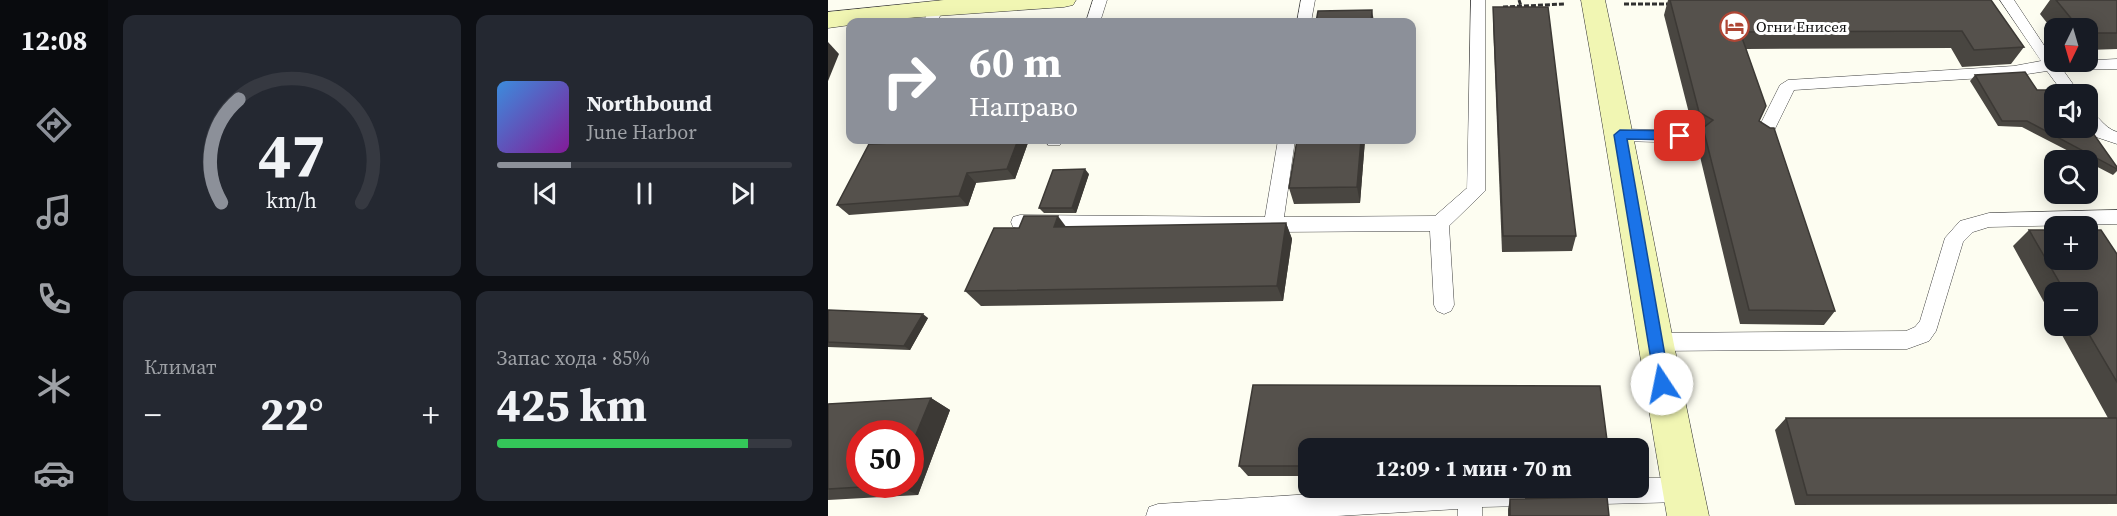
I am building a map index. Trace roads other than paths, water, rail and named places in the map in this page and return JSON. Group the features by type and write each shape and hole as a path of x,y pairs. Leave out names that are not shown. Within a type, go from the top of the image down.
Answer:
{"main road":[{"path":"882,18 934,15 1064,0"},
{"path":"1579,2 1620,135 1654,342 1686,503"},
{"path":"828,20 846,19"}],"lane":[{"path":"1094,18 1100,0"},
{"path":"1305,18 1308,0"},
{"path":"2007,0 2044,55"},
{"path":"1020,222 1273,225 1439,223 1476,191 1478,4"},
{"path":"2098,64 2117,64"},
{"path":"1763,137 1788,85 2014,71 2044,66"},
{"path":"2098,131 2117,138"},
{"path":"1620,135 1695,137"},
{"path":"1273,225 1285,144"},
{"path":"1654,342 1907,340 1922,334 1929,325 1954,238 1967,226 1989,220 2117,217"},
{"path":"1439,223 1444,305"},
{"path":"1158,516 1470,506 1626,490 1686,503"}],"place":[{"name":"Огни Енисея","path":"1735,26"}]}
